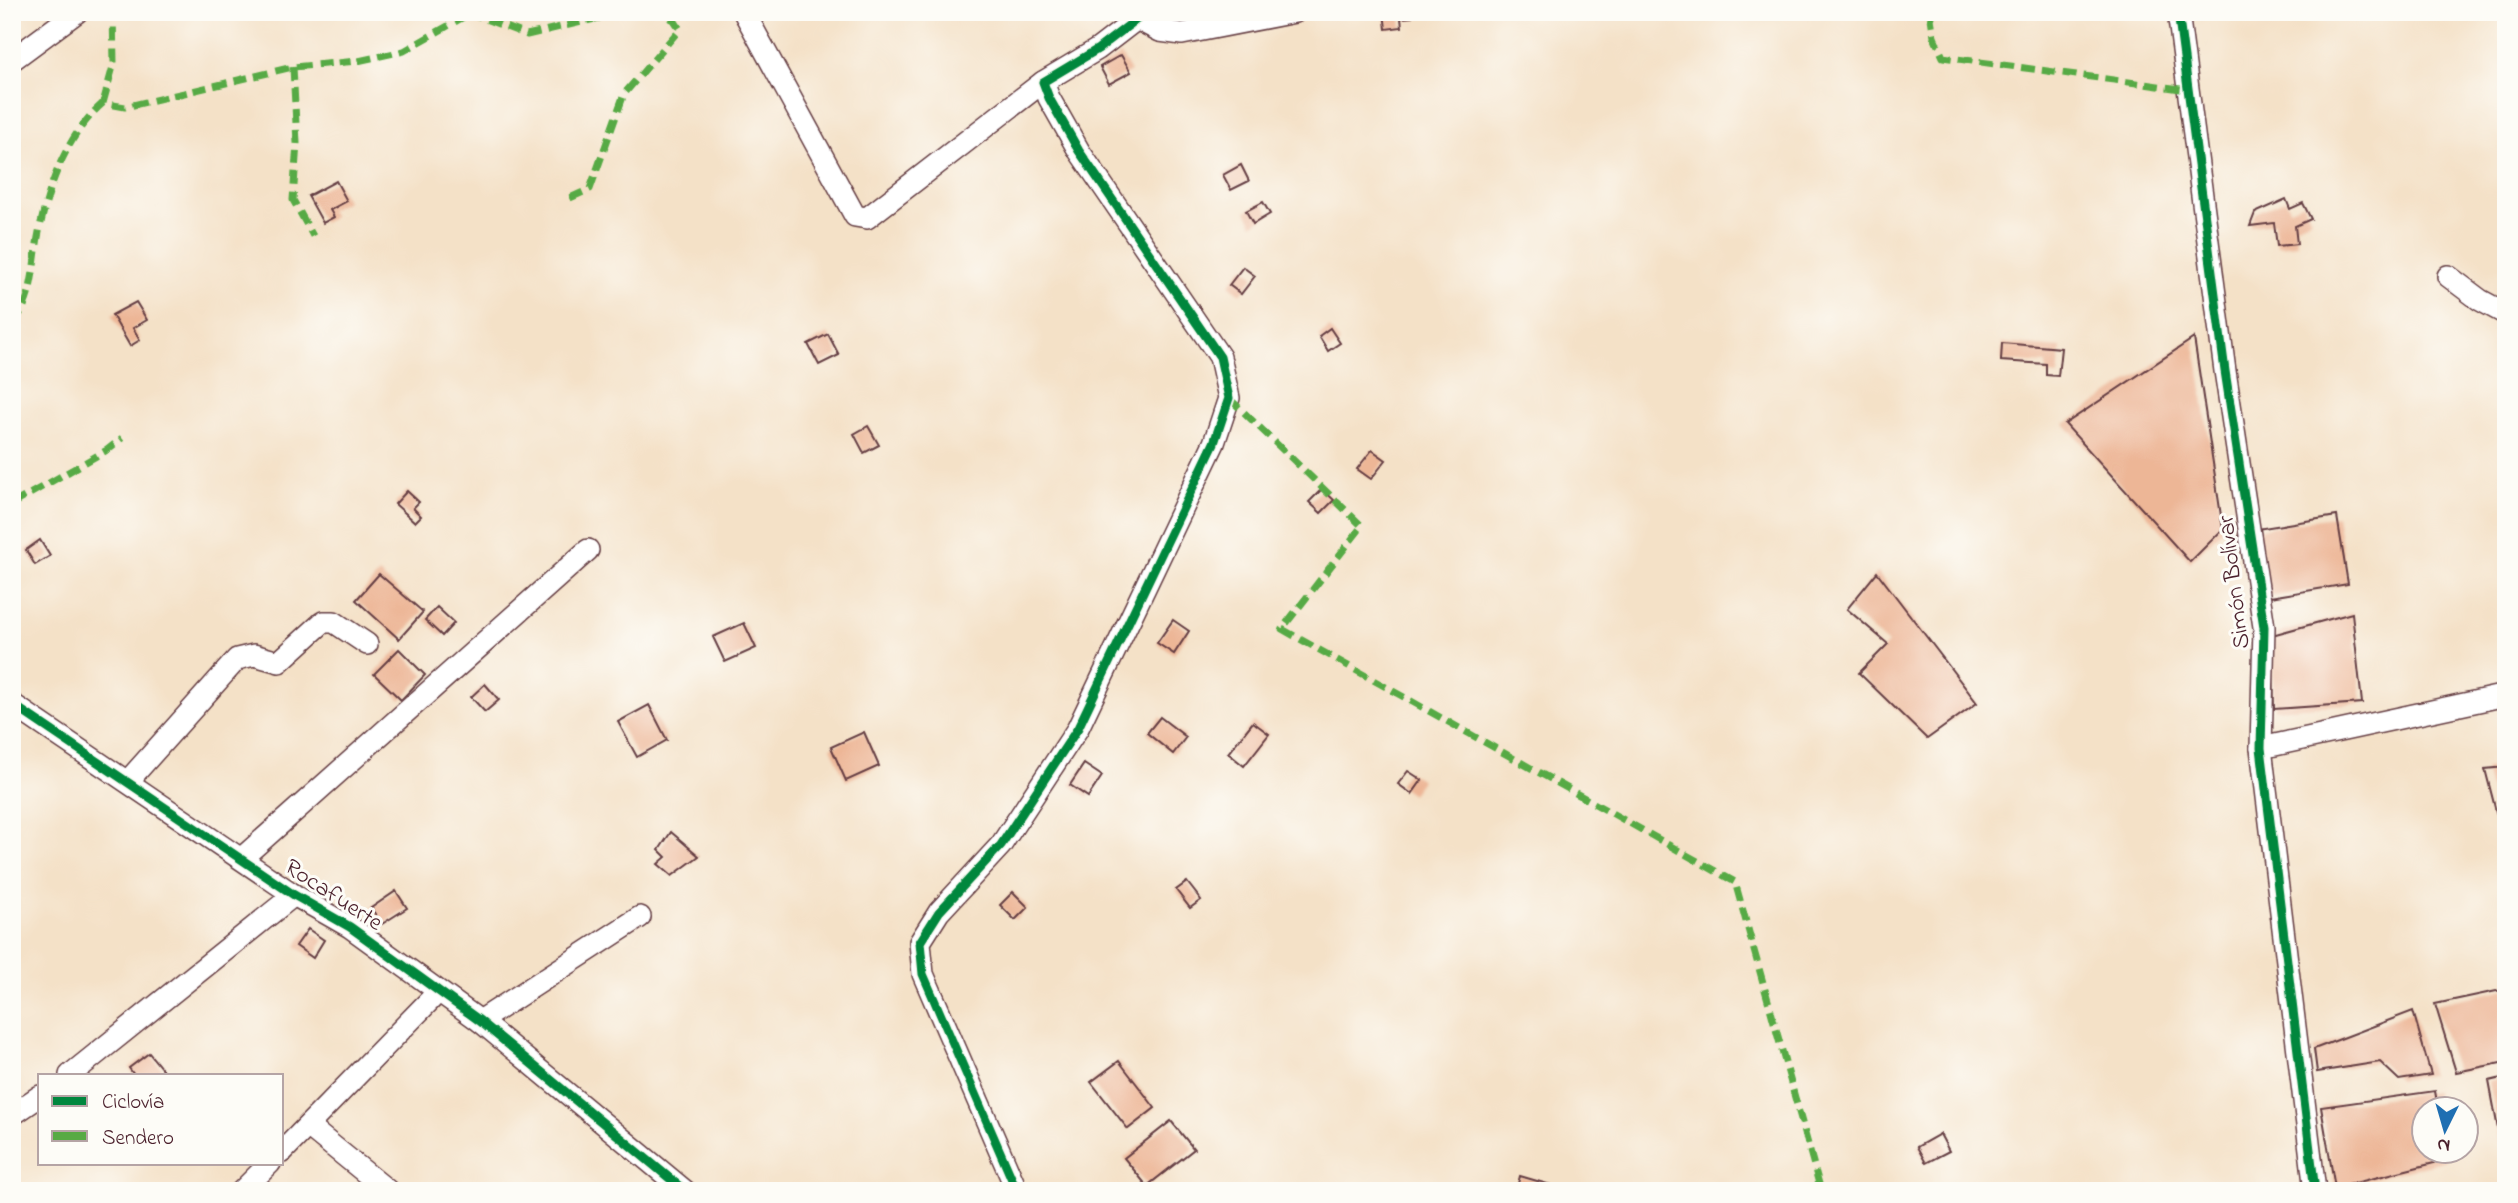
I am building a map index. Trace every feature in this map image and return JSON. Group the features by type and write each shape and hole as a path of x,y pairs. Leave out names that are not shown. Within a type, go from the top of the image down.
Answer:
{"street":[{"path":"12,60 77,12"},
{"path":"745,15 855,216 867,218 1043,82 1098,49 1139,16 1160,31 1182,34 1295,12"},
{"name":"Simón Bolívar","path":"2178,12 2225,371 2264,627 2261,748 2315,1191"},
{"path":"1017,1191 923,974 920,942 939,912 1001,845 1078,728 1214,443 1229,398 1220,357 1079,151 1049,99 1043,82"},
{"path":"2448,276 2480,300 2506,313"},
{"path":"242,858 588,550"},
{"path":"128,781 237,659 254,656 279,662 323,622 334,622 367,644"},
{"path":"2261,748 2506,695"},
{"name":"Rocafuerte","path":"12,704 295,895 350,927 480,1021 685,1191"},
{"path":"71,1074 295,895"},
{"path":"480,1021 640,917"},
{"path":"284,1150 439,992"},
{"path":"12,1115 38,1097"},
{"path":"308,1126 388,1191"},
{"path":"242,1191 269,1164"}],"building":[{"path":"1384,12 1412,12 1412,17 1401,18 1402,27 1386,29"},
{"path":"1121,55 1131,72 1109,84 1100,67"},
{"path":"1241,165 1249,181 1231,190 1223,175"},
{"path":"336,181 347,201 330,210 334,217 323,223 308,196"},
{"path":"2286,199 2290,209 2303,203 2311,219 2295,226 2297,244 2277,246 2274,223 2250,226 2255,213"},
{"path":"1263,202 1270,214 1253,224 1246,211"},
{"path":"1243,267 1255,276 1241,294 1229,285"},
{"path":"136,302 147,320 133,328 140,340 130,346 112,315"},
{"path":"1330,328 1340,343 1328,351 1319,336"},
{"path":"828,334 839,355 819,365 808,344"},
{"path":"2194,338 2223,529 2190,562 2065,424"},
{"path":"2002,343 2061,348 2058,376 2046,375 2046,364 2001,361"},
{"path":"868,426 879,445 864,453 854,434"},
{"path":"1372,450 1386,460 1371,479 1357,469"},
{"path":"1322,489 1334,500 1321,513 1309,502"},
{"path":"407,491 419,502 413,508 421,516 415,522 395,504"},
{"path":"2337,516 2348,584 2270,597 2257,529"},
{"path":"40,540 50,556 35,565 26,550"},
{"path":"1877,572 1977,703 1927,739 1859,673 1888,644 1847,609"},
{"path":"379,574 423,612 399,639 356,600"},
{"path":"437,607 454,623 442,636 425,620"},
{"path":"2352,613 2362,703 2274,709 2272,635"},
{"path":"1173,620 1189,631 1174,654 1157,643"},
{"path":"744,623 756,648 725,662 713,637"},
{"path":"399,649 425,675 401,700 374,674"},
{"path":"485,684 499,700 485,712 471,697"},
{"path":"649,705 667,740 637,757 618,722"},
{"path":"1160,717 1186,737 1173,754 1147,733"},
{"path":"1253,722 1269,734 1244,766 1228,753"},
{"path":"864,732 879,766 846,781 831,747"},
{"path":"1084,764 1102,776 1088,797 1070,785"},
{"path":"2506,767 2506,826 2500,827 2485,769"},
{"path":"1408,771 1422,780 1412,794 1398,784"},
{"path":"671,832 699,856 672,876 658,864 666,857 659,850"},
{"path":"1187,882 1201,900 1190,908 1176,890"},
{"path":"396,891 407,908 382,924 371,908"},
{"path":"1013,892 1028,907 1015,920 1000,905"},
{"path":"308,929 324,940 313,958 296,946"},
{"path":"2506,989 2506,1062 2456,1072 2435,1004"},
{"path":"2413,1011 2431,1075 2399,1080 2380,1062 2317,1072 2314,1049"},
{"path":"149,1053 165,1073 133,1074 129,1068"},
{"path":"1119,1061 1155,1108 1128,1129 1091,1082"},
{"path":"2506,1077 2506,1143 2501,1145 2489,1081"},
{"path":"2435,1091 2436,1094 2414,1094"},
{"path":"2410,1095 2410,1164 2430,1164 2335,1188 2321,1107"},
{"path":"1171,1121 1194,1149 1147,1186 1124,1158"},
{"path":"1940,1134 1949,1151 1926,1163 1917,1147"},
{"path":"1520,1176 1568,1190 1568,1191 1516,1191"}],"marked path":[{"path":"103,103 114,63 113,12"},
{"path":"467,12 527,35 624,12"},
{"path":"570,198 590,189 624,94 680,29 674,20 659,12"},
{"path":"1930,12 1934,37 1943,57 2188,90"},
{"path":"12,323 19,315 29,293 43,214 61,162 79,130 103,103 125,107 293,67 358,61 404,51 467,15"},
{"path":"293,67 297,143 293,200 313,236"},
{"path":"1229,398 1362,526 1282,629 1735,882 1821,1191"},
{"path":"12,504 107,450 122,438"}],"cycle path":[{"path":"1017,1191 923,974 920,942 939,912 1001,845 1078,728 1214,443 1229,398 1220,357 1079,151 1043,82 1098,49 1137,19 1141,12"},
{"path":"2178,12 2225,371 2264,627 2261,748 2315,1191"},
{"path":"12,704 294,895 350,927 480,1021 685,1191"}]}
